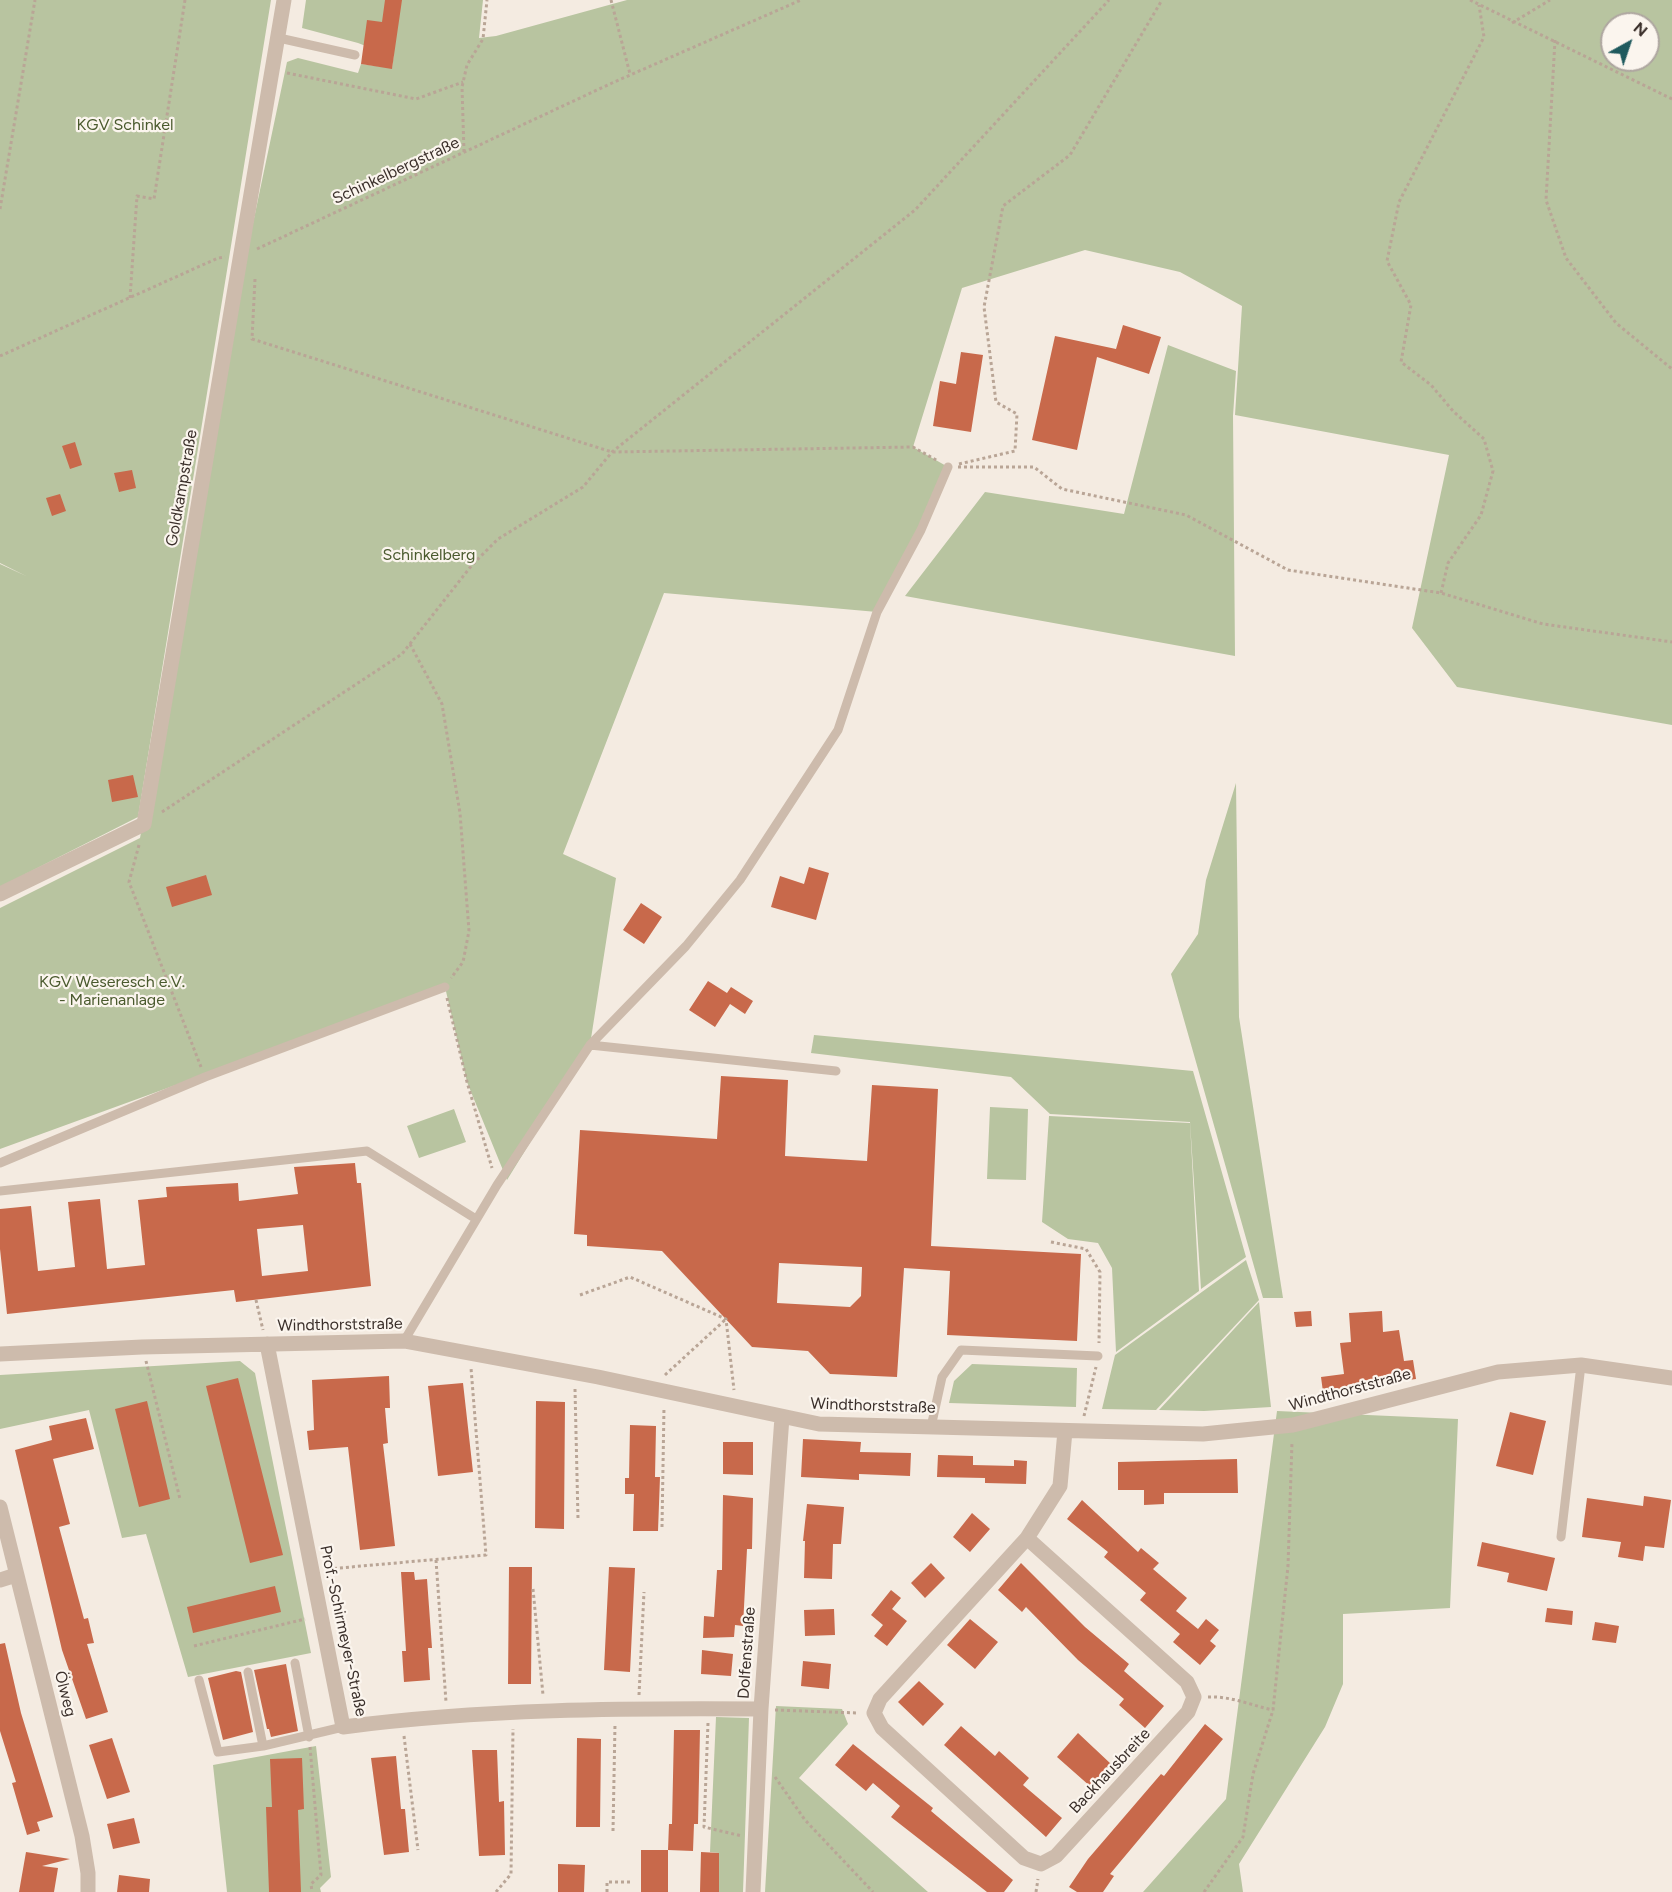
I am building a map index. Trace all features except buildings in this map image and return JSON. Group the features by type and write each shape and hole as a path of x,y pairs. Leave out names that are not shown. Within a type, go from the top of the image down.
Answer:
{"street":[{"name":"Goldkampstraße","path":"144,824 239,257 274,70 284,0"},
{"path":"0,894 144,824"},
{"name":"Windthorststraße","path":"0,1354 142,1347 404,1341 469,1351 819,1424 1203,1434 1293,1425 1498,1372 1581,1365 1672,1378"},
{"name":"Prof.-Schirmeyer-Straße","path":"267,1344 343,1727 447,1715 513,1712 761,1709"},
{"name":"Dolfenstraße","path":"753,1892 761,1709 782,1418"},
{"path":"874,1713 880,1699 1027,1538 1059,1486 1072,1431"},
{"name":"Ölweg","path":"0,1507 82,1836 88,1873 88,1892"},
{"path":"1027,1538 1186,1683 1194,1697"},
{"path":"0,1580 16,1575"},
{"name":"Backhausbreite","path":"874,1713 882,1728 1016,1850 1024,1857 1041,1864 1056,1856 1080,1831 1188,1712 1194,1697"}],"lane":[{"path":"279,38 355,55"},
{"path":"404,1341 497,1185 590,1045 686,946 740,880 838,730 877,612 921,530 948,467"},
{"path":"0,1162 205,1077 445,987"},
{"path":"590,1045 836,1071"},
{"path":"0,1191 367,1151 476,1219"},
{"path":"931,1427 942,1377 961,1350 1098,1356"},
{"path":"1561,1537 1581,1365"},
{"path":"295,1663 309,1737"},
{"path":"248,1672 263,1746"},
{"path":"199,1680 218,1752 309,1737 343,1727"}],"path":[{"path":"0,209 35,0"},
{"path":"130,299 136,196 154,200 186,0"},
{"path":"464,152 463,82 466,65 483,39 487,0"},
{"path":"611,0 630,75"},
{"name":"Schinkelbergstraße","path":"255,260 256,249 630,75 801,0"},
{"path":"205,1077 129,882 144,824 402,654 472,565 498,539 584,488 612,453 915,210 1108,0"},
{"path":"948,467 1015,451 1017,414 996,402 984,307 1003,206 1070,155 1162,0"},
{"path":"1470,0 1512,23 1555,40 1672,99"},
{"path":"1512,23 1550,0"},
{"path":"1441,593 1448,563 1481,515 1493,471 1484,439 1453,411 1431,385 1401,362 1411,305 1387,261 1400,202 1484,37 1479,5"},
{"path":"1555,40 1546,200 1566,258 1616,323 1672,369"},
{"path":"274,70 416,99 463,82"},
{"path":"0,356 218,258 239,257"},
{"path":"255,272 252,339 612,453 913,447 948,467 1034,467 1062,489 1186,515 1288,570 1441,593 1543,624 1672,642"},
{"path":"410,644 442,704 460,813 469,931 463,962 445,987 467,1082 497,1185"},
{"path":"1051,1242 1086,1249 1100,1272 1098,1356 1072,1431"},
{"path":"580,1295 630,1277 726,1319"},
{"path":"256,1300 261,1319"},
{"path":"662,1527 657,1391 726,1319"},
{"path":"726,1319 736,1408"},
{"path":"142,1347 180,1499"},
{"path":"312,1570 486,1555 469,1351"},
{"path":"574,1372 578,1519"},
{"path":"1204,1892 1243,1837 1253,1774 1273,1710 1288,1566 1293,1425"},
{"path":"436,1560 447,1715"},
{"path":"533,1589 544,1712"},
{"path":"639,1709 644,1592"},
{"path":"194,1646 321,1615"},
{"path":"1194,1697 1227,1696 1247,1705 1273,1710"},
{"path":"709,1709 704,1827 755,1839"},
{"path":"761,1709 874,1713"},
{"path":"612,1831 615,1710"},
{"path":"496,1892 511,1874 513,1712"},
{"path":"403,1719 408,1790 418,1850"},
{"path":"309,1737 321,1875 311,1884 312,1892"},
{"path":"759,1755 805,1820 873,1892"},
{"path":"607,1892 607,1882 630,1882"}],"green space":[{"name":"KGV Schinkel","path":"0,0 271,0 138,817 0,887 0,564 26,576 0,563"},
{"name":"Schinkelberg","path":"306,0 483,0 479,38 496,36 627,0 1672,0 1672,725 1457,687 1412,628 1449,455 1235,415 1242,306 1180,272 1085,250 962,288 913,447 948,467 877,612 664,593 563,854 616,878 590,1045 507,1180 467,1082 445,987 0,1149 0,908 140,838 245,261 287,62 298,58 358,73 361,64 392,68 394,53 381,52 358,43 302,28"},
{"path":"1168,345 1236,371 1233,416 1235,656 905,596 985,492 1124,514"},
{"path":"1236,783 1239,1017 1283,1298 1263,1298 1171,974 1198,934 1206,880"},
{"path":"814,1035 1193,1071 1246,1257 1201,1289 1190,1122 1050,1114 1011,1077 811,1053"},
{"path":"990,1107 1028,1109 1026,1180 987,1179"},
{"path":"454,1109 466,1142 419,1158 407,1126"},
{"path":"1049,1116 1190,1123 1199,1291 1116,1352 1112,1268 1098,1243 1068,1239 1042,1222"},
{"path":"1246,1260 1259,1300 1156,1410 1102,1409 1115,1355"},
{"path":"1259,1302 1271,1407 1204,1411 1159,1410"},
{"path":"240,1361 255,1373 311,1653 188,1677 146,1534 122,1538 89,1410 0,1429 0,1375"},
{"path":"972,1364 1077,1368 1076,1407 949,1403 954,1381"},
{"path":"1277,1411 1458,1419 1450,1608 1343,1614 1343,1684 1325,1727 1239,1864 1243,1892 1143,1892 1226,1799"},
{"path":"776,1706 842,1709 848,1724 799,1778 928,1892 765,1892"},
{"path":"716,1717 749,1718 743,1892 719,1892 719,1853 710,1852"},
{"path":"316,1746 331,1877 320,1888 321,1892 227,1892 213,1765"}],"park label":[{"name":"KGV Weseresch e.V. - Marienanlage","path":"112,991"}]}
